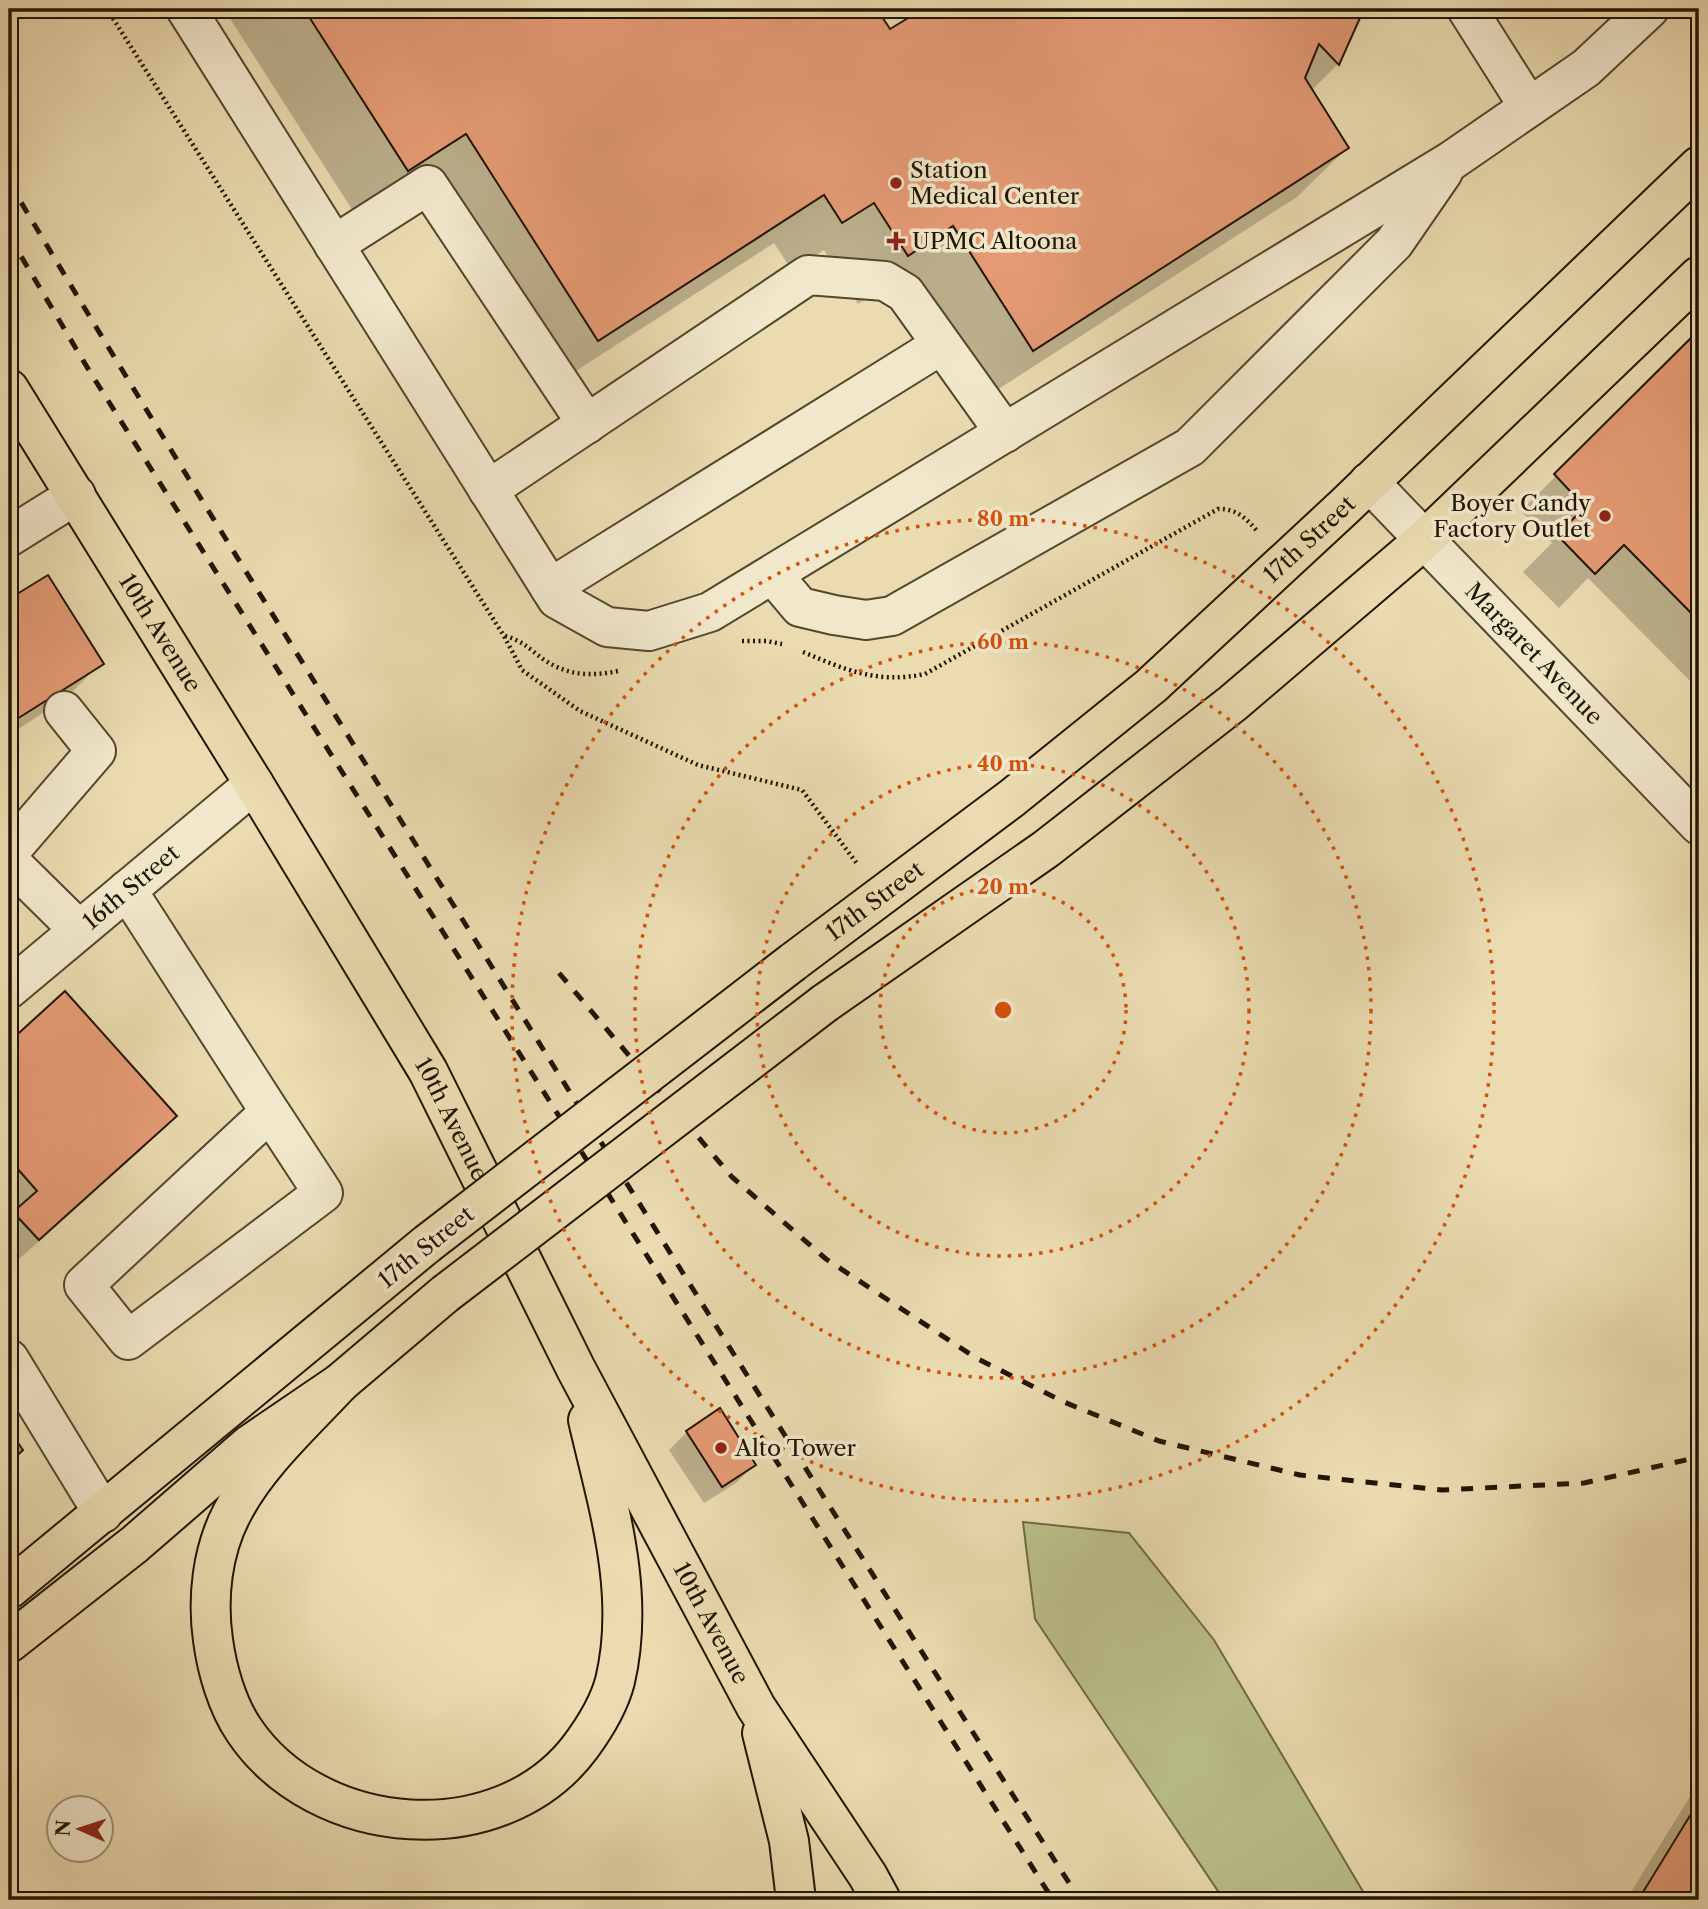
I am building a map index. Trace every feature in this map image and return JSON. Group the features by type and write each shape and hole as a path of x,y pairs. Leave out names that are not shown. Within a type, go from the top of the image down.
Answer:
{"main road":[{"name":"17th Street","path":"9,1589 427,1244 793,962 1012,798 1151,686 1699,166"},
{"path":"9,1643 135,1544 249,1445 340,1383 446,1294 825,1003 1068,832 1233,704 1424,540 1699,276"},
{"name":"10th Avenue","path":"9,389 254,783 428,1072 576,1370 756,1707 880,1892"},
{"path":"340,1383 262,1468 232,1513 217,1550 212,1587 210,1625 215,1660 226,1694 243,1729 267,1758 298,1784 327,1799 368,1813 397,1820 439,1820 508,1804 541,1786 571,1759 593,1730 614,1685 622,1648 623,1602 619,1554 576,1370"},
{"path":"756,1707 789,1841 796,1900"}],"street":[{"path":"186,9 557,599 607,627 649,631 710,612 1451,161 1586,68 1649,9"},
{"path":"1467,9 1529,107"},
{"path":"775,573 800,607 866,620 892,616 1190,447 1394,243 1451,161"},
{"path":"334,245 428,185 587,424"},
{"path":"488,490 808,275 885,281 905,293 1005,433"},
{"path":"550,588 941,345"},
{"name":"Margaret Avenue","path":"1369,482 1699,825"},
{"path":"9,537 76,495"},
{"path":"9,852 96,751 64,711"},
{"name":"16th Street","path":"9,989 254,783"},
{"path":"9,861 79,930"},
{"path":"127,890 323,1193 128,1340 84,1285 270,1112"},
{"path":"9,1359 103,1513"}],"green space":[{"path":"1023,1522 1129,1533 1214,1640 1368,1900 1224,1900 1035,1619"}],"building":[{"name":"Station Medical Center","path":"304,9 877,9 890,29 923,9 1364,9 1339,65 1319,44 1305,78 1349,148 1033,351 953,226 908,256 874,203 842,223 824,195 598,341 466,134 408,171"},
{"path":"1699,330 1699,621 1624,545 1595,574 1557,535 1585,507 1554,474"},
{"path":"48,575 104,664 9,724 9,599"},
{"path":"65,991 177,1116 39,1240 13,1212 37,1191 9,1159 9,1042"},
{"name":"Alto Tower","path":"720,1408 756,1465 722,1487 686,1431"},
{"path":"9,1430 23,1450 9,1463"},
{"path":"1699,1801 1699,1900 1638,1900 1648,1884"}],"railway":[{"path":"9,182 226,539 603,1146 1080,1900"},
{"path":"9,236 90,372 1053,1900"},
{"path":"559,973 732,1177 826,1259 976,1358 1064,1402 1159,1441 1300,1475 1442,1490 1584,1483 1699,1457"}],"place":[{"name":"Station Medical Center","path":"896,183"},
{"name":"UPMC Altoona","path":"896,241"},
{"name":"Boyer Candy Factory Outlet","path":"1605,516"},
{"name":"Alto Tower","path":"721,1448"}]}
